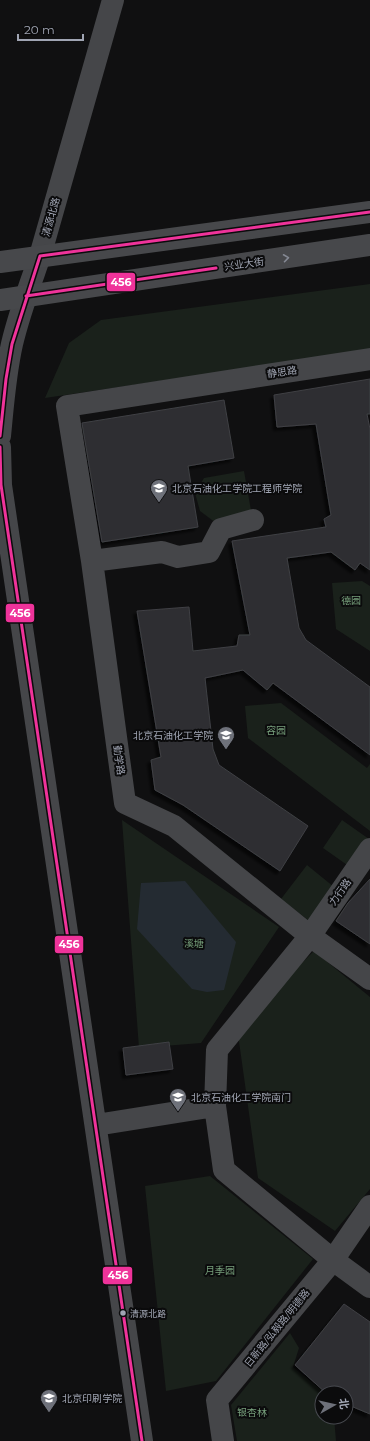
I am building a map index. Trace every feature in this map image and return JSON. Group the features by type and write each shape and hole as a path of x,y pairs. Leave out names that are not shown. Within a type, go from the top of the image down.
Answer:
{"main road":[{"path":"0,262 370,212"},
{"name":"兴业大街","path":"0,300 370,245"}],"street":[{"name":"清源北路","path":"0,436 4,390 12,344 26,296 40,256 113,0"},
{"name":"静思路","path":"92,561 67,406 194,385 370,359"},
{"path":"0,447 1,485 142,1441"},
{"path":"92,561 162,552 178,557 209,552 221,529 253,520"},
{"name":"勤学路","path":"92,561 125,803 174,826 310,936"},
{"name":"力行路","path":"333,1260 224,1170 215,1106 217,1050 310,936 370,849"},
{"path":"310,936 370,979"},
{"path":"96,1126 215,1106"},
{"name":"日新路/弘毅路/明德路","path":"223,1441 217,1400 333,1260 370,1206"},
{"path":"333,1260 370,1287"}],"green space":[{"path":"370,284 370,350 45,398 69,343 101,320"},
{"path":"244,471 252,516 216,523 200,511 195,493 204,478"},
{"name":"德园","path":"362,581 370,586 370,651 336,629 332,583"},
{"name":"容园","path":"281,703 367,768 370,764 370,831 248,738 245,706"},
{"name":"溪塘","path":"122,820 279,927 201,1043 139,1048"},
{"path":"342,820 369,839 350,867 323,848"},
{"path":"307,865 334,887 308,920 281,899"},
{"path":"314,951 370,997 370,1189 335,1231 258,1178 237,1027"},
{"name":"月季园","path":"210,1176 313,1259 216,1381 166,1391 145,1186"},
{"name":"银杏林","path":"290,1333 299,1348 293,1367 315,1385 314,1425 335,1425 336,1441 237,1441 231,1405"}],"shaded area":[{"path":"185,881 236,942 224,990 207,992 192,989 137,929 141,883"}],"building":[{"path":"370,379 370,414 367,414 370,429 370,570 360,563 355,570 331,552 287,558 299,628 306,640 370,687 370,755 273,683 267,690 243,670 205,678 213,749 219,765 308,826 280,871 183,805 155,790 151,760 161,757 137,611 189,607 193,651 237,646 239,635 250,635 232,541 326,527 324,519 331,515 316,424 277,427 274,395"},
{"path":"224,400 234,458 188,466 198,527 102,542 82,423"},
{"path":"370,879 370,944 336,921 348,903"},
{"path":"169,1042 173,1069 126,1075 123,1048"},
{"path":"344,1304 370,1322 370,1414 354,1407 354,1385 317,1385 295,1365"}],"transit line":[{"name":"456","path":"0,436 6,379 12,344 40,256 370,212"},
{"name":"456","path":"26,296 216,268"},
{"name":"456","path":"0,447 1,485 142,1441"}],"place":[{"name":"北京石油化工学院工程师学院","path":"159,503"},
{"name":"北京石油化工学院","path":"226,750"},
{"name":"北京石油化工学院南门","path":"178,1112"},
{"name":"清源北路","path":"123,1313"},
{"name":"北京印刷学院","path":"49,1413"}]}
